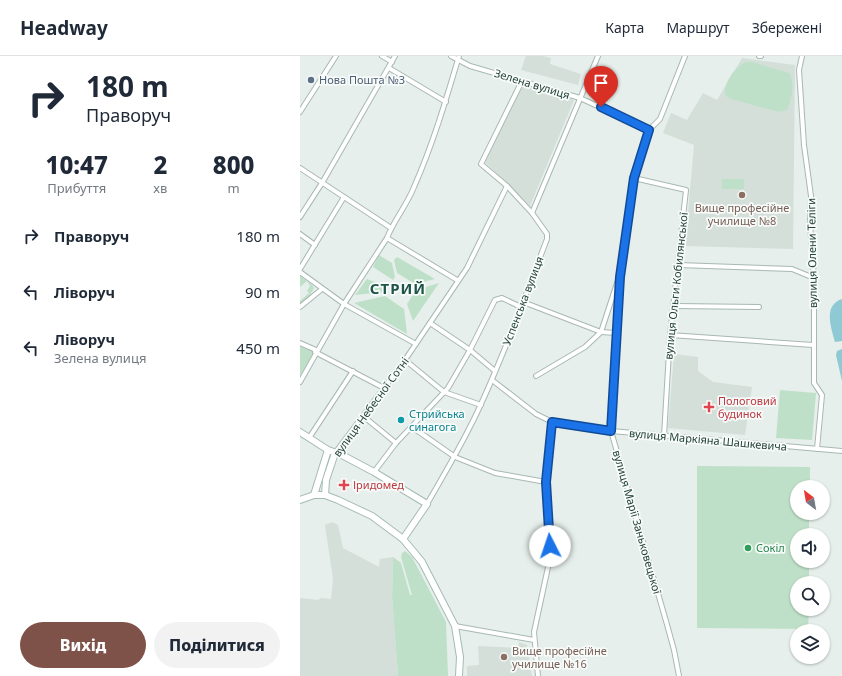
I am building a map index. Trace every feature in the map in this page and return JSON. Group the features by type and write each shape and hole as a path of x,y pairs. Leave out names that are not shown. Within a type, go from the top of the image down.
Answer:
{"main road":[{"path":"300,432 328,450 340,454 374,472 427,504"},
{"name":"вулиця Небесної Сотні","path":"314,495 328,450"},
{"name":"вулиця Небесної Сотні","path":"325,495 326,480 335,453"},
{"path":"300,500 314,495 325,495 367,513 403,539 422,562 455,626 460,657 459,676"},
{"name":"Успенська вулиця","path":"403,539 427,504"}],"street":[{"path":"300,112 336,56"},
{"path":"382,56 392,62"},
{"path":"300,218 322,183 395,56"},
{"name":"Зелена вулиця","path":"451,56 459,58 470,66 580,98 649,130"},
{"path":"532,212 598,56"},
{"path":"649,130 660,119 686,56"},
{"name":"вулиця Олени Теліги","path":"802,56 799,70 804,145 811,196 810,222 814,278 814,383 822,395 817,449"},
{"path":"300,382 316,351 344,304 387,238 391,228 408,202 423,167 446,102 459,58"},
{"path":"389,68 446,102"},
{"name":"Успенська вулиця","path":"427,504 455,457 481,405 547,239 547,234 532,212 507,186 481,164 522,81"},
{"name":"вулиця Марії Заньковецької","path":"649,130 634,178 620,272 611,431 672,642 679,676"},
{"path":"300,168 391,228"},
{"name":"вулиця Ольги Кобилянської","path":"634,178 686,190 675,306 670,335 664,436"},
{"name":"вулиця Небесної Сотні","path":"335,453 405,360 457,280 467,268 507,186"},
{"path":"344,197 300,270 322,289 344,304 416,344"},
{"path":"300,234 315,245"},
{"path":"387,238 457,280"},
{"path":"678,265 792,269 814,278"},
{"path":"536,376 585,347 601,332 620,272"},
{"path":"300,307 322,289"},
{"path":"374,472 396,443 444,392 470,350 495,300 502,298 601,332 616,334"},
{"path":"675,306 759,307"},
{"path":"430,323 470,350 495,371"},
{"path":"670,335 813,346"},
{"path":"300,343 384,388"},
{"path":"405,360 444,392 481,405"},
{"path":"309,438 353,371"},
{"name":"вулиця Маркіяна Шашкевича","path":"492,380 536,414 552,422 611,431 842,451"},
{"path":"363,416 396,443"},
{"path":"538,676 534,640 550,558 546,482 552,422"},
{"path":"412,427 455,457 495,473 546,482"},
{"path":"455,626 534,640"}],"shaded area":[{"path":"526,56 543,56 551,58 550,64 581,74 578,85 521,70"},
{"name":"Вище професійне училище №8","path":"742,58 795,65 793,249 685,246 694,145 663,133 671,113 687,120 703,93 717,100"},
{"path":"523,84 574,100 530,206 485,162"},
{"name":"Пологовий будинок","path":"674,354 698,357 698,371 713,382 752,387 745,435 668,428"},
{"path":"332,522 338,525 343,548 379,567 380,559 393,557 392,597 398,676 300,676 300,598 319,600 320,598 331,599 333,579 325,525"},
{"name":"Вище професійне училище №16","path":"519,642 527,645 532,676 467,676 467,666 479,665 478,646 518,648"}],"green space":[{"path":"746,62 752,62 789,73 792,81 792,92 787,110 779,112 731,99 726,96 725,92 727,82 730,76 738,67"},
{"path":"722,179 744,179 744,189 722,189"},
{"path":"379,255 392,263 395,277 393,280 373,267"},
{"path":"397,257 435,279 415,284 397,273 394,260"},
{"path":"300,276 307,281 300,287"},
{"path":"367,279 389,287 385,292 355,295"},
{"path":"307,281 314,288 310,295 300,304 300,301 309,293 307,291 310,286"},
{"path":"439,283 413,321 407,304 416,290"},
{"path":"385,296 404,309 407,334 354,303"},
{"path":"300,345 314,352 300,376"},
{"path":"780,390 816,393 812,440 776,438"},
{"name":"Сокіл","path":"697,466 810,467 810,480 790,480 790,520 809,520 809,528 790,528 790,568 809,568 809,576 790,576 790,616 809,616 808,624 790,624 790,629 697,628"},
{"path":"405,551 412,557 446,622 448,676 398,676 392,597 393,557 401,563 410,595 412,595 401,557 402,553"}],"water":[{"path":"842,299 842,341 835,342 830,323 830,311 836,302"},
{"path":"842,349 842,381 836,355 837,351"}],"place":[{"name":"Нова Пошта №3","path":"311,80"},
{"name":"Вище професійне училище №8","path":"742,195"},
{"name":"Пологовий будинок","path":"709,407"},
{"name":"Стрийська синагога","path":"401,420"},
{"name":"Іридомед","path":"344,485"},
{"name":"Сокіл","path":"748,548"},
{"name":"Вище професійне училище №16","path":"504,657"}],"district":[{"name":"СТРИЙ","path":"398,289"}],"route":[{"path":"550,546 546,482 552,422 611,431 620,277 634,178 649,130 601,107"}]}
